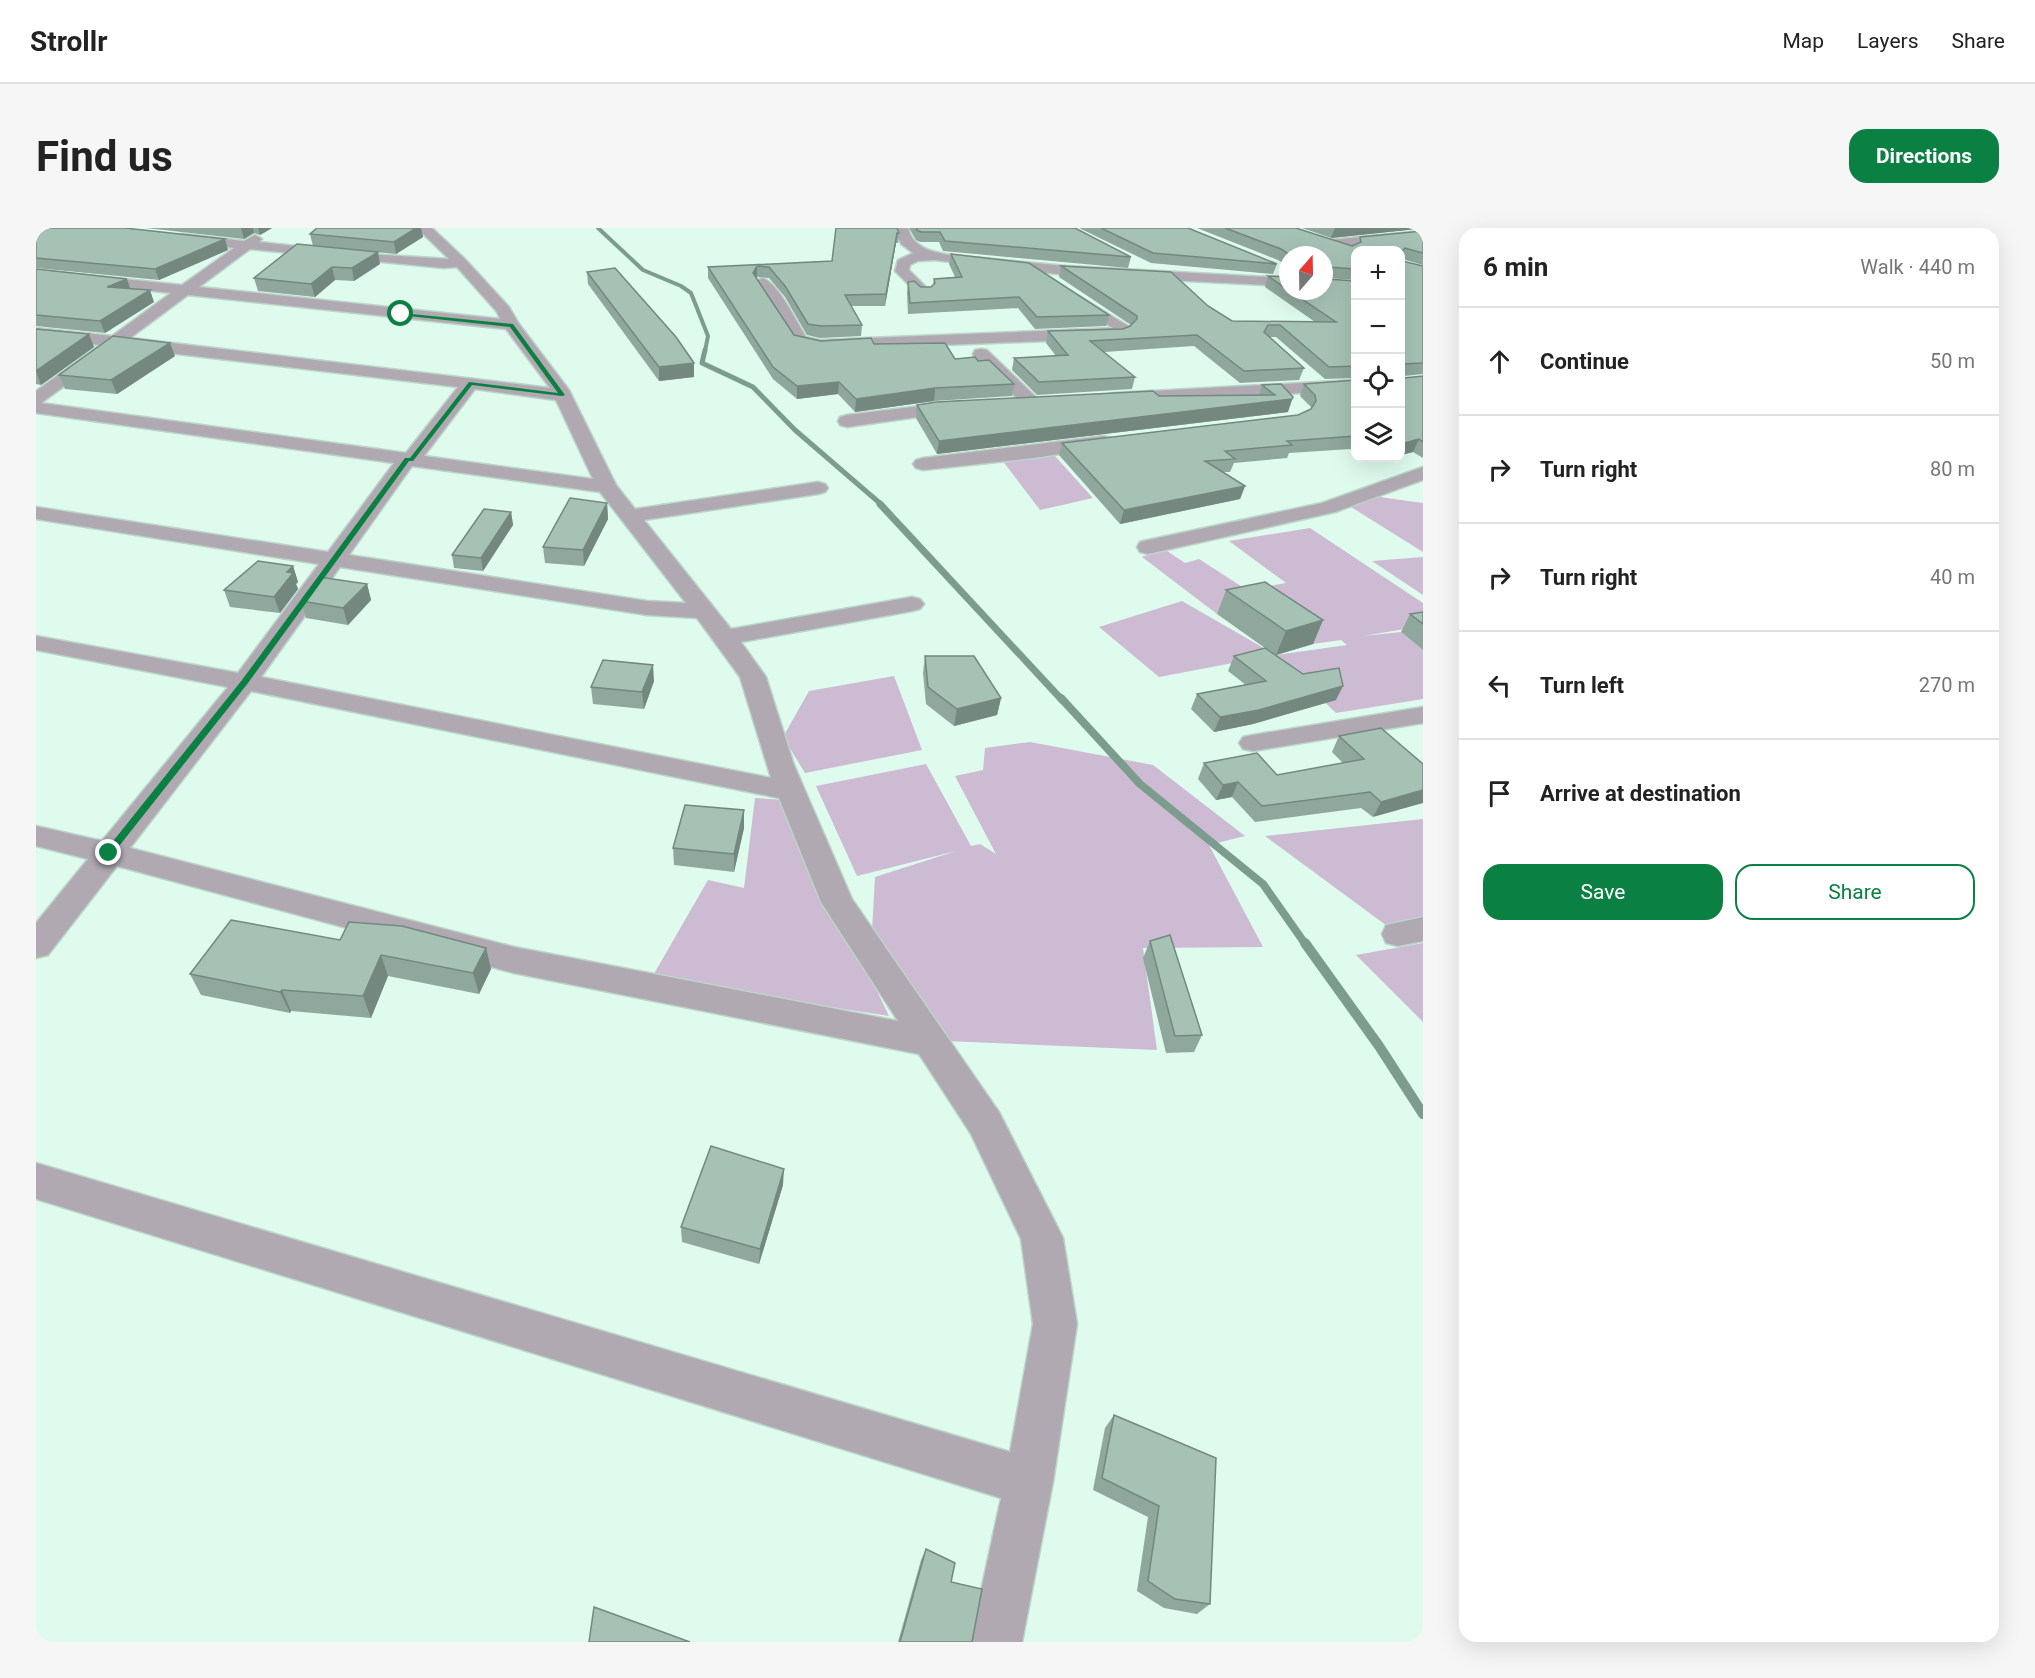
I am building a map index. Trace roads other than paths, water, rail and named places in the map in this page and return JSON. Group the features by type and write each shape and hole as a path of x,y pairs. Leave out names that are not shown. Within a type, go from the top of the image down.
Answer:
{"street":[{"path":"424,228 460,262 504,310 511,325 562,395 607,487 753,677 780,765 837,902 985,1123 1042,1238 1055,1324 1029,1482 996,1642"},
{"path":"901,228 904,239 912,248 936,256"},
{"path":"36,399 245,244 265,234"},
{"path":"1351,250 1324,242 1423,235"},
{"path":"170,236 444,264 460,262"},
{"path":"925,293 902,271 903,263 915,257 936,256 1032,268 1279,282"},
{"path":"1127,259 1157,275"},
{"path":"1272,266 1279,270"},
{"path":"762,282 775,298 800,341 806,344 1120,333 1125,329 1032,268"},
{"path":"36,274 511,325"},
{"path":"1176,276 1190,291"},
{"path":"36,333 562,395"},
{"path":"967,340 1031,402"},
{"path":"1303,372 1320,387"},
{"path":"36,946 245,682 409,460 471,383"},
{"path":"1101,398 1351,385"},
{"path":"1281,388 1300,409"},
{"path":"1010,404 1054,401"},
{"path":"847,421 934,408 977,405"},
{"path":"36,408 607,487"},
{"path":"923,464 1034,452 1124,438"},
{"path":"1148,548 1328,508 1423,473"},
{"path":"629,516 818,488"},
{"path":"36,513 647,608 704,611"},
{"path":"725,638 912,604"},
{"path":"36,643 245,682 792,791"},
{"path":"1253,743 1423,715"},
{"path":"36,836 109,853 514,960 931,1042"},
{"path":"36,1181 1029,1482"}],"waterway":[{"path":"598,228 643,270 681,286 691,293 708,336 705,351"},
{"path":"705,350 702,363 753,387 795,430 882,505"},
{"path":"880,504 1062,700"},
{"path":"1061,698 1140,784 1263,884 1306,945"},
{"path":"1305,943 1379,1046 1423,1114"}]}
